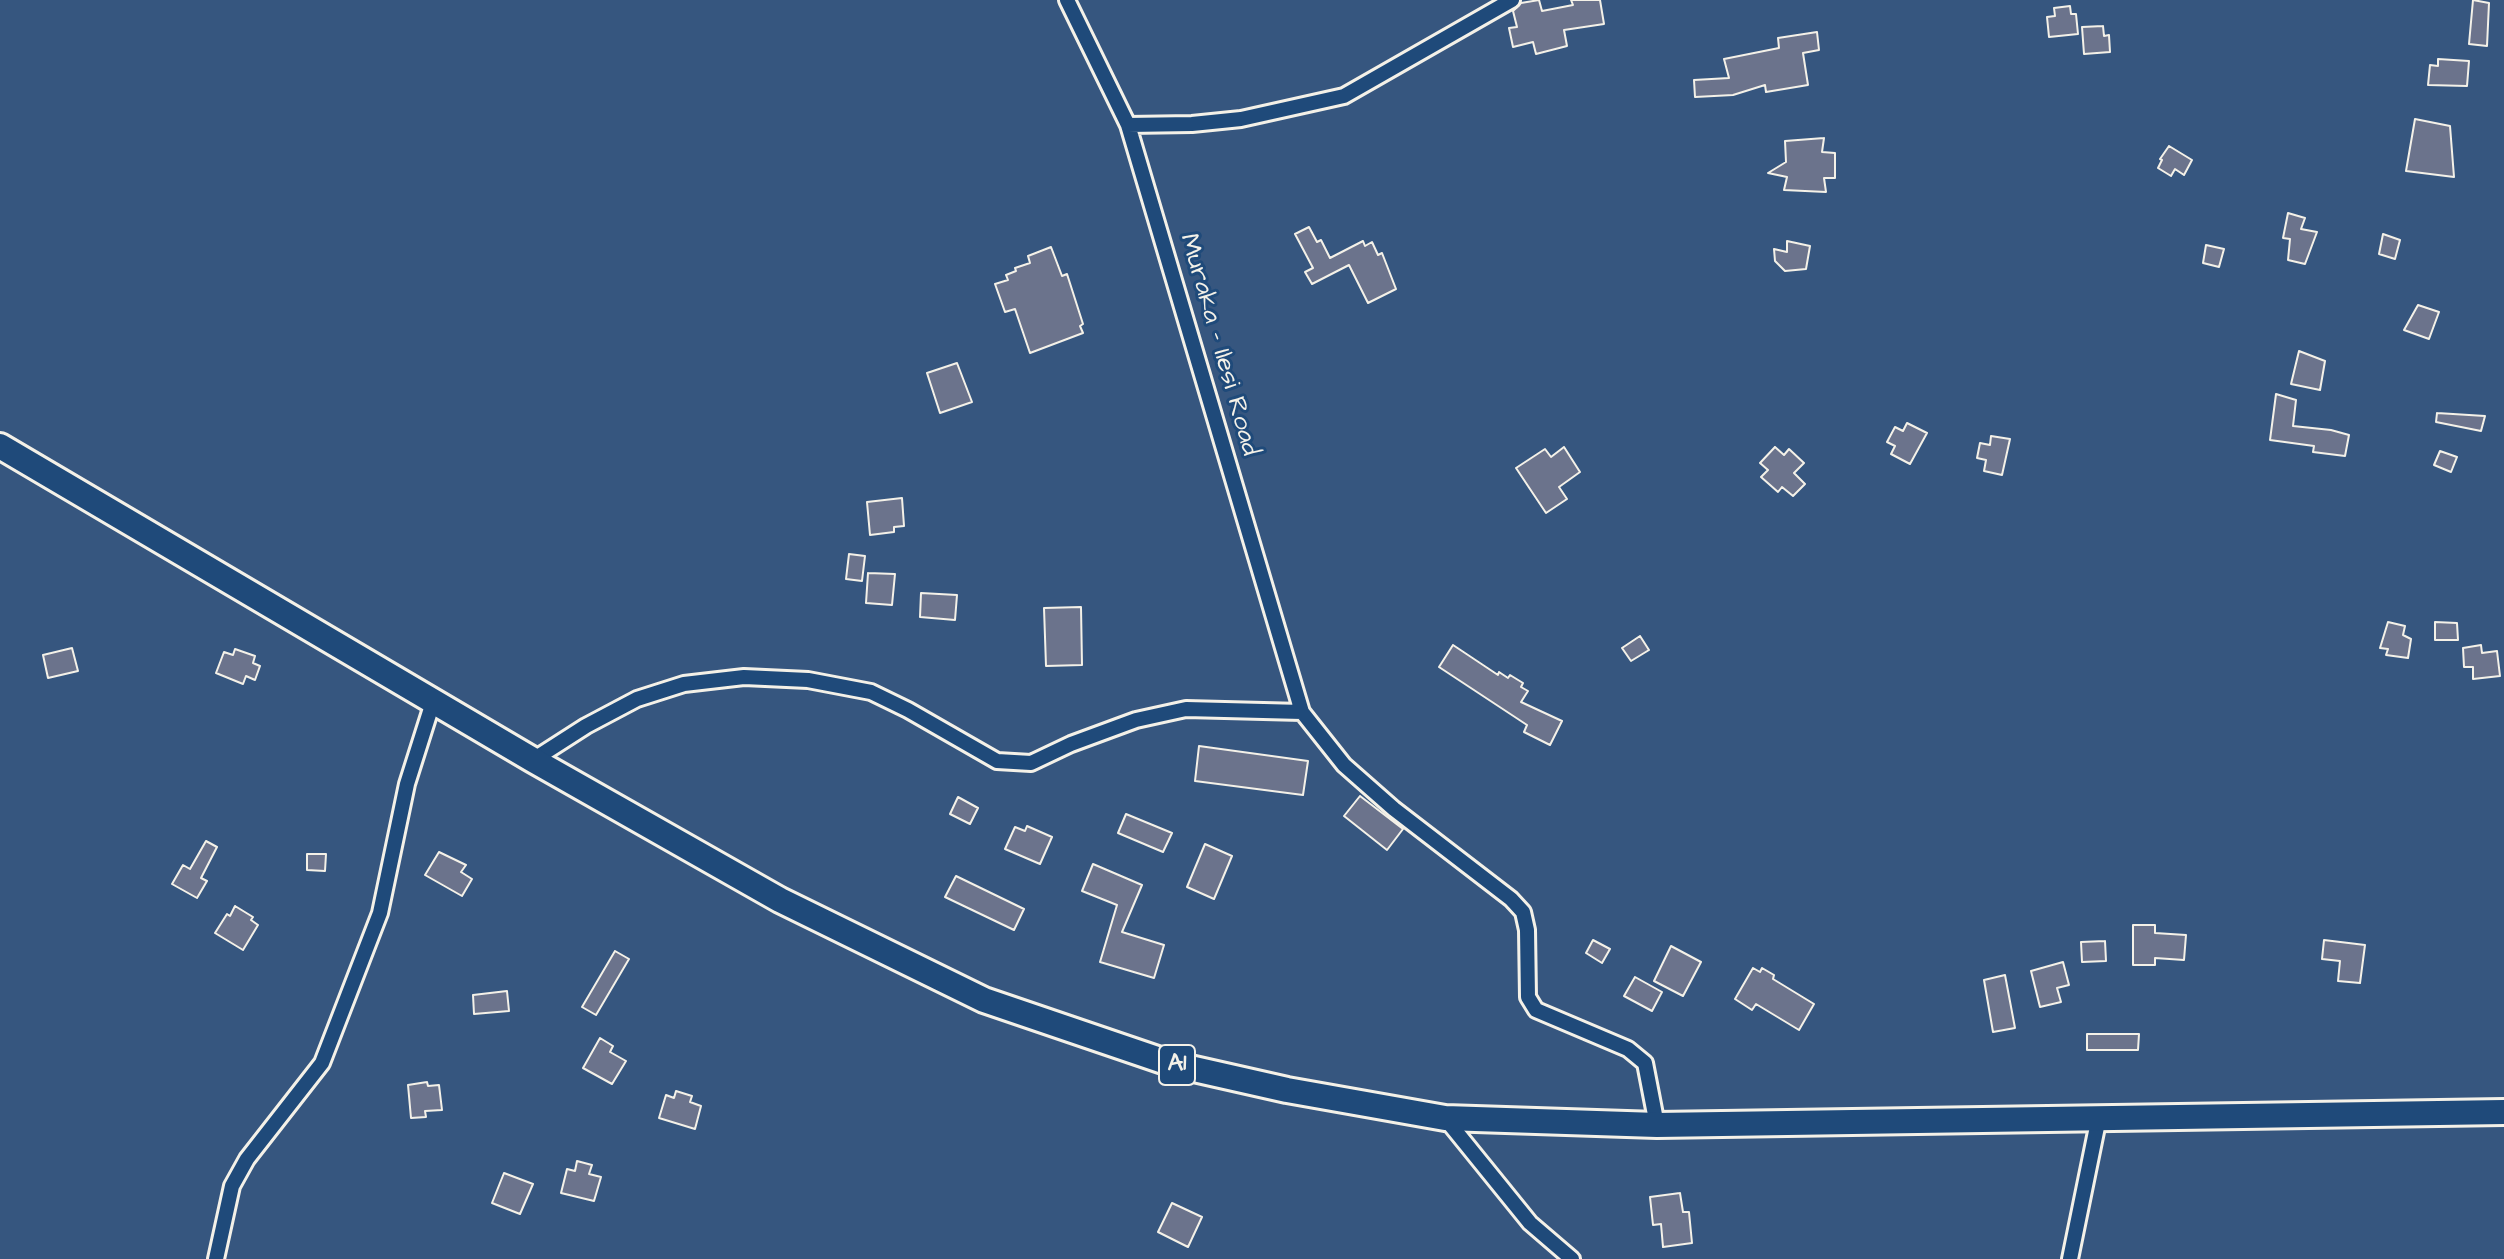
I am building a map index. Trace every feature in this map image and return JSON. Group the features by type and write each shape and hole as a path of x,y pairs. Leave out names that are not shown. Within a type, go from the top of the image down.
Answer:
{"highway":[{"name":"A1","path":"0,446 433,702 780,900 984,1000 1172,1064 1287,1090 1445,1118 1657,1125 2504,1112"}],"street":[{"name":"Muraka - Ilesi Road","path":"1067,0 1128,125 1302,712 1344,765 1394,809 1511,899 1523,912 1527,930 1528,997 1536,1010 1628,1049 1645,1063 1657,1125"},
{"path":"1128,125 1241,119 1344,96 1512,0"},
{"path":"533,760 586,726 637,699 684,684 744,677 808,680 871,692 997,761 1009,762 1031,763 1071,744 1136,720 1186,709 1302,712"},
{"path":"216,1259 232,1186 247,1159 322,1063 380,913 407,784 433,702"},
{"path":"2070,1259 2099,1117"},
{"path":"1445,1118 1530,1223 1572,1259"}],"building":[{"path":"1539,0 1542,11 1573,5 1571,0 1600,0 1604,24 1564,30 1567,46 1536,54 1533,42 1513,47 1509,28 1517,27 1513,11 1521,3"},
{"path":"2473,0 2489,3 2487,46 2469,44"},
{"path":"2070,6 2071,14 2076,14 2078,34 2049,37 2047,17 2055,16 2054,8"},
{"path":"2103,26 2104,36 2109,35 2110,52 2084,54 2082,27"},
{"path":"1817,32 1819,50 1803,53 1808,85 1766,92 1765,85 1733,95 1695,97 1694,80 1729,78 1724,59 1779,48 1778,38"},
{"path":"2438,59 2469,61 2467,86 2428,85 2430,65 2438,66"},
{"path":"2415,119 2450,126 2454,177 2406,171"},
{"path":"1824,138 1822,152 1835,153 1835,178 1824,178 1826,192 1784,190 1787,177 1768,173 1786,162 1785,141"},
{"path":"2169,146 2192,160 2184,175 2175,169 2171,176 2158,168"},
{"path":"2288,213 2305,218 2301,229 2317,232 2305,264 2288,260 2290,239 2283,238"},
{"path":"1309,227 1317,242 1321,240 1330,258 1363,241 1365,246 1372,242 1378,255 1382,253 1396,289 1368,303 1349,265 1312,284 1305,272 1313,268 1295,234"},
{"path":"2383,234 2400,240 2395,259 2379,254"},
{"path":"1787,241 1810,246 1806,269 1785,271 1775,261 1774,249 1787,252"},
{"path":"2206,245 2224,249 2219,267 2203,263"},
{"path":"1051,247 1062,276 1067,274 1083,333 1030,353 1015,309 1005,312 995,284 1008,280 1006,275 1016,271 1015,268 1030,263 1028,256"},
{"path":"2418,305 2439,312 2429,339 2404,330"},
{"path":"2299,351 2325,361 2320,390 2291,384"},
{"path":"957,363 972,402 940,413 927,373"},
{"path":"2276,394 2296,400 2293,426 2349,435 2345,456 2313,452 2314,446 2270,440"},
{"path":"2437,413 2485,416 2481,431 2436,422"},
{"path":"1907,423 1927,433 1910,464 1891,454 1895,446 1887,442 1895,427 1903,431"},
{"path":"1991,436 2010,439 2002,475 1984,471 1986,460 1977,458 1980,443 1990,445"},
{"path":"1564,447 1580,472 1559,487 1567,499 1546,513 1516,468 1545,449 1551,457"},
{"path":"1775,447 1784,455 1789,449 1804,463 1794,473 1805,484 1793,496 1782,487 1778,492 1761,477 1768,470 1760,463"},
{"path":"2440,451 2457,457 2451,472 2434,465"},
{"path":"902,498 904,526 894,527 894,532 870,535 867,502"},
{"path":"849,554 865,556 862,581 846,579"},
{"path":"868,573 895,574 892,605 866,603"},
{"path":"921,593 957,595 955,620 920,617"},
{"path":"1081,607 1082,665 1046,666 1044,608"},
{"path":"2388,622 2405,626 2403,635 2411,639 2408,658 2386,655 2388,649 2380,648"},
{"path":"2435,622 2457,623 2458,640 2435,640"},
{"path":"1640,636 1649,650 1631,661 1622,648"},
{"path":"1453,645 1498,675 1499,672 1508,678 1510,675 1523,683 1521,687 1528,691 1521,702 1562,721 1550,745 1524,732 1527,725 1439,667"},
{"path":"2481,645 2482,653 2497,651 2500,676 2473,679 2473,667 2464,667 2463,648"},
{"path":"72,648 78,671 48,678 43,655"},
{"path":"235,649 255,656 253,663 260,666 255,680 246,676 243,684 216,673 224,652 233,655"},
{"path":"1199,746 1308,761 1303,795 1195,781"},
{"path":"1360,796 1403,829 1387,850 1344,816"},
{"path":"958,797 978,808 970,824 950,814"},
{"path":"1126,814 1172,833 1163,852 1118,833"},
{"path":"1027,826 1052,837 1040,864 1005,849 1015,827 1025,831"},
{"path":"206,841 217,847 201,878 207,881 197,898 172,884 183,865 190,869"},
{"path":"1205,844 1232,856 1214,899 1187,887"},
{"path":"439,852 466,865 461,872 472,879 462,896 425,875"},
{"path":"307,854 326,854 325,871 307,870"},
{"path":"1093,864 1142,885 1122,932 1164,945 1154,978 1100,962 1117,905 1082,891"},
{"path":"956,876 1024,909 1014,930 945,897"},
{"path":"235,906 253,917 251,920 258,925 243,950 215,933"},
{"path":"2133,925 2155,925 2155,933 2186,935 2184,960 2155,958 2155,965 2133,965"},
{"path":"1593,940 1610,949 1602,963 1586,953"},
{"path":"2324,940 2365,945 2360,983 2338,981 2340,961 2322,959"},
{"path":"2105,941 2106,961 2082,962 2081,942"},
{"path":"1671,946 1701,962 1683,996 1654,981"},
{"path":"615,951 629,959 596,1015 582,1007"},
{"path":"2063,962 2069,985 2057,988 2061,1002 2040,1007 2031,971"},
{"path":"1753,968 1760,972 1762,968 1774,975 1773,979 1814,1004 1799,1030 1756,1004 1752,1010 1735,999"},
{"path":"2005,975 2015,1028 1993,1032 1984,980"},
{"path":"1635,977 1662,992 1652,1011 1624,996"},
{"path":"507,991 509,1011 474,1014 473,995"},
{"path":"2087,1034 2139,1034 2138,1050 2087,1050"},
{"path":"600,1038 613,1046 610,1052 626,1061 612,1084 583,1068"},
{"path":"427,1082 428,1086 439,1085 442,1110 425,1111 426,1117 411,1118 408,1085"},
{"path":"676,1091 692,1096 690,1102 701,1106 695,1129 659,1118 666,1095 674,1098"},
{"path":"577,1161 592,1165 589,1174 601,1177 594,1201 561,1193 567,1169 575,1171"},
{"path":"504,1173 533,1184 520,1214 492,1203"},
{"path":"1680,1193 1683,1212 1689,1212 1692,1243 1663,1247 1661,1224 1653,1225 1650,1197"},
{"path":"1172,1203 1202,1217 1188,1247 1158,1232"}]}
